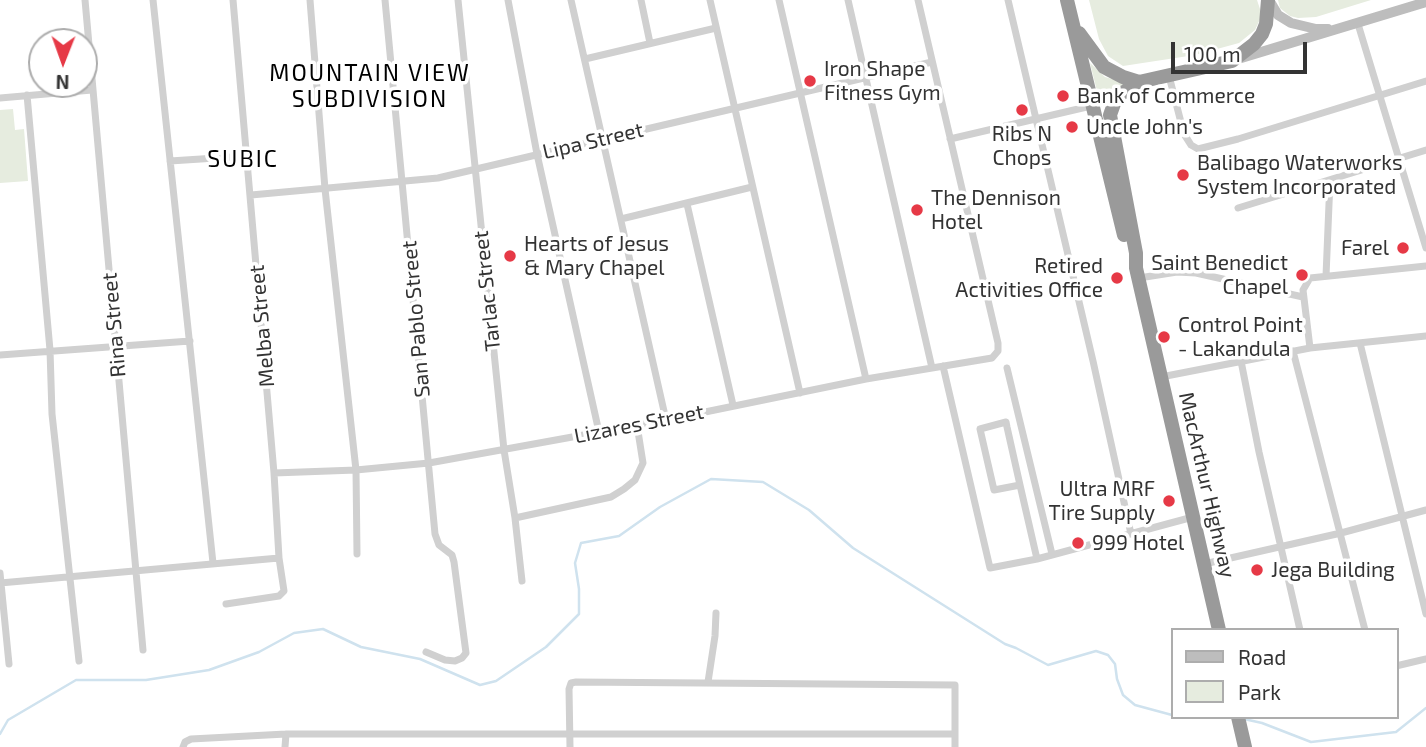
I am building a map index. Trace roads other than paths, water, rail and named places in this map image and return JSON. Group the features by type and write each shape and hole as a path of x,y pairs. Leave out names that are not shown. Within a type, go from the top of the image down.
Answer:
{"highway":[{"name":"MacArthur Highway","path":"1219,628 1137,273 1136,253 1110,115 1115,101 1139,82 1232,61 1262,34 1266,24 1268,0"},
{"name":"MacArthur Highway","path":"1070,8 1091,106 1129,256 1137,273"},
{"path":"1070,8 1086,45 1104,67 1139,82"},
{"path":"1239,720 1245,747"}],"main road":[{"path":"1268,0 1278,15 1291,23 1316,29 1338,29"},
{"path":"1232,61 1426,2"}],"street":[{"name":"Rina Street","path":"85,0 87,28"},
{"path":"153,0 213,563"},
{"name":"Melba Street","path":"226,604 282,595 284,591 279,558 233,0"},
{"path":"310,0 325,189 356,470 357,554"},
{"name":"San Pablo Street","path":"385,0 435,534 439,545 452,555 454,562 466,653 455,661 444,660 426,652"},
{"name":"Tarlac Street","path":"458,0 503,450 515,518 522,581"},
{"path":"508,0 537,154 600,432"},
{"path":"571,0 666,420"},
{"path":"641,0 650,43"},
{"path":"710,0 800,393"},
{"path":"779,0 866,379"},
{"path":"848,0 932,368"},
{"path":"918,0 950,139 1091,106"},
{"path":"1008,0 1131,534"},
{"path":"1358,24 1426,248"},
{"path":"585,59 716,28"},
{"name":"Lipa Street","path":"251,195 403,182 475,171 537,154 932,62"},
{"path":"1168,75 1187,140 1198,149 1426,80"},
{"path":"0,98 27,95 50,350 52,414 79,661"},
{"name":"Rina Street","path":"93,98 143,650"},
{"name":"Lizares Street","path":"274,472 356,470 429,463 666,420 866,379 988,359 998,351 998,343 950,139"},
{"path":"1238,208 1426,150"},
{"path":"170,161 247,156"},
{"path":"1326,276 1330,180"},
{"path":"621,219 752,187"},
{"path":"687,204 733,405"},
{"path":"1310,348 1303,297 1307,281 1316,276 1426,266"},
{"path":"1137,273 1196,273 1303,297"},
{"path":"1160,378 1310,348 1426,336"},
{"path":"0,355 190,341"},
{"path":"1360,343 1426,614"},
{"path":"1293,351 1365,628"},
{"path":"1241,361 1300,628"},
{"path":"943,366 990,568 1037,559 1193,517"},
{"path":"1007,368 1052,555"},
{"path":"1020,485 994,490 980,429 1006,422 1037,559"},
{"path":"515,518 611,497 624,489 635,480 643,463 637,425"},
{"path":"1204,564 1341,533 1426,510"},
{"path":"0,583 279,558"},
{"path":"0,573 9,664"},
{"path":"708,682 716,613"},
{"path":"1398,666 1426,659"},
{"path":"570,747 571,683 708,682 955,685 955,747"},
{"path":"183,747 185,742 191,739 286,734 955,734"},
{"path":"285,747 286,734"},
{"path":"234,747 235,736"}],"waterway":[{"path":"0,734 8,720 76,680 146,680 209,670 259,652 294,633 323,629 361,647 420,659 480,685 496,681 546,647 579,614 575,563 581,543 619,536 660,507 711,479 763,482 809,510 853,548 1005,644 1048,665 1096,651 1108,655 1115,664 1123,695 1135,705 1170,714"},
{"path":"1244,719 1311,742 1396,732 1426,708"}],"place":[{"name":"Iron Shape Fitness Gym","path":"810,81"},
{"name":"Bank of Commerce","path":"1063,96"},
{"name":"Ribs N Chops","path":"1022,110"},
{"name":"Uncle John's","path":"1072,127"},
{"name":"Balibago Waterworks System Incorporated","path":"1183,175"},
{"name":"The Dennison Hotel","path":"917,210"},
{"name":"Farel","path":"1403,248"},
{"name":"Hearts of Jesus & Mary Chapel","path":"510,256"},
{"name":"Saint Benedict Chapel","path":"1302,275"},
{"name":"Retired Activities Office","path":"1117,278"},
{"name":"Control Point - Lakandula","path":"1164,337"},
{"name":"Ultra MRF Tire Supply","path":"1169,501"},
{"name":"999 Hotel","path":"1078,543"},
{"name":"Jega Building","path":"1257,570"}],"district":[{"name":"MOUNTAIN VIEW SUBDIVISION","path":"370,86"},
{"name":"SUBIC","path":"243,159"}]}
